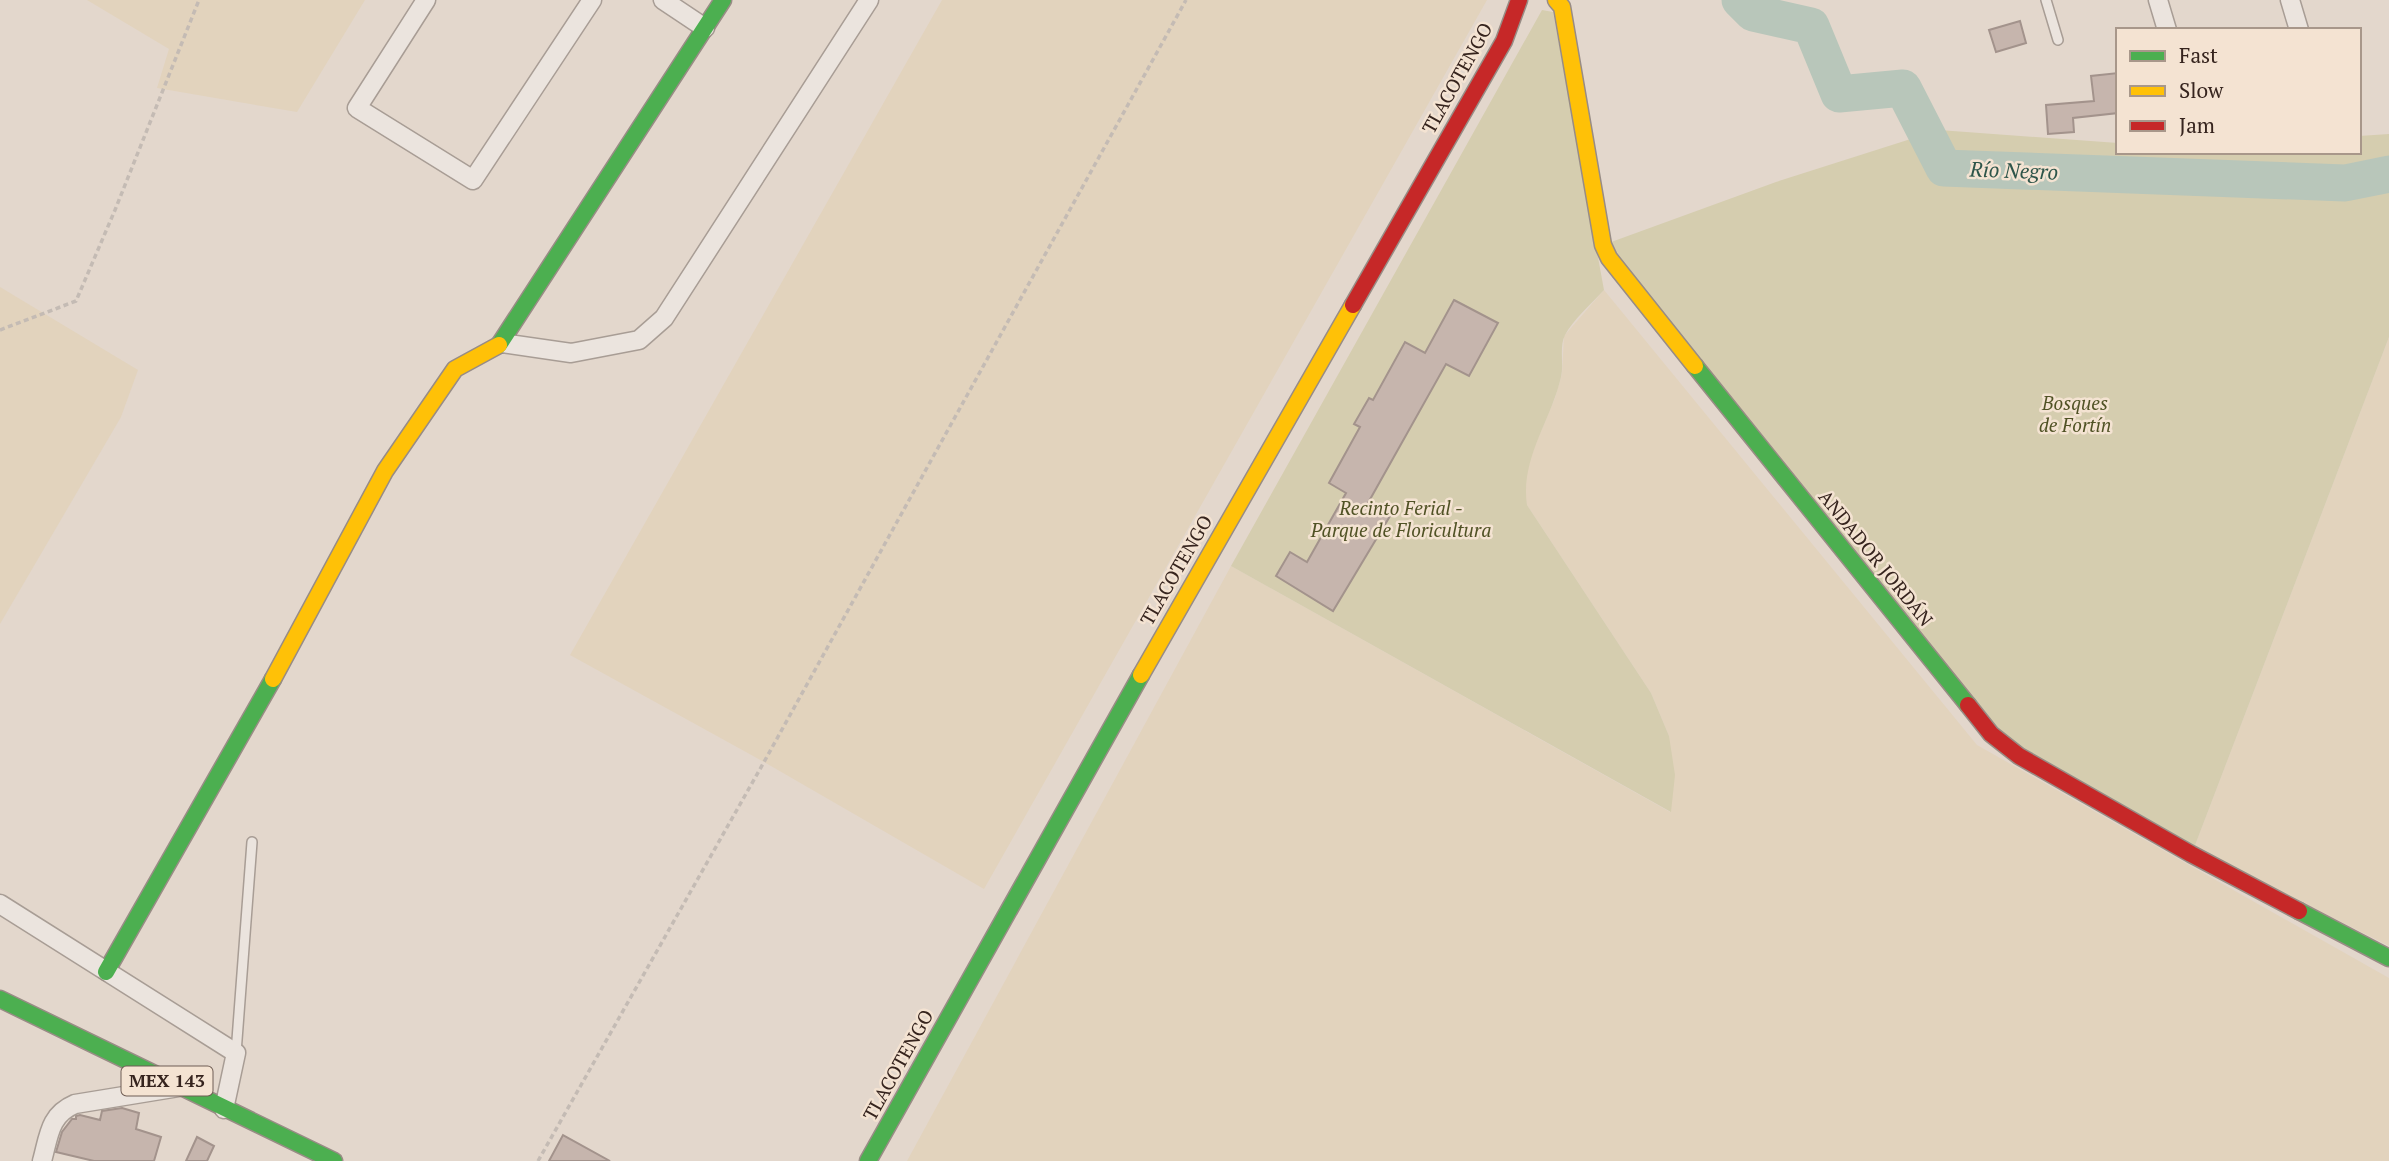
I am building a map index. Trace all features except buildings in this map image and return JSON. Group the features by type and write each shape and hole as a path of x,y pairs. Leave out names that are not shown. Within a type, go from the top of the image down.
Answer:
{"street":[{"path":"426,0 357,108 473,180 592,0"},
{"path":"663,0 705,28"},
{"path":"106,972 312,610 385,471 455,369 502,343 723,0"},
{"path":"502,343 571,353 639,340 664,318 869,0"},
{"name":"TLACOTENGO","path":"868,1161 1106,736 1504,41 1519,0"},
{"name":"ANDADOR JORDÁN","path":"1556,0 1562,8 1603,245 1609,258 1991,734 2019,756 2191,854 2389,958"},
{"path":"2158,0 2165,28"},
{"path":"2290,0 2298,28"},
{"path":"0,904 236,1053 224,1109"},
{"name":"MEX 143","path":"0,999 334,1161"},
{"path":"42,1161 53,1121 66,1108 75,1104 179,1087"}],"lane":[{"path":"2046,0 2058,40"},
{"path":"236,1053 252,842"}],"path":[{"path":"0,330 76,301 116,210 199,0"},
{"path":"538,1161 764,762 1186,0"}],"shaded area":[{"path":"87,0 365,0 297,112 157,88 169,49"},
{"path":"942,0 1487,0 984,889 764,762 570,655"},
{"path":"0,287 138,370 121,417 0,624"},
{"path":"1604,290 1977,745 2389,978 2389,1161 907,1161 1231,566 1670,812 1669,736 1651,693 1527,505 1524,487 1531,455 1562,374 1564,336"},
{"path":"2389,337 2389,946 2194,848"}],"green space":[{"name":"Recinto Ferial - Parque de Floricultura","path":"1542,10 1553,12 1604,290 1573,323 1563,339 1561,377 1532,456 1526,488 1527,505 1651,693 1669,736 1675,775 1671,812 1231,566"},
{"name":"Bosques de Fortín","path":"1939,130 2116,143 2116,154 2361,154 2361,136 2389,134 2389,337 2194,848 1991,734 1603,245 1776,182"}],"waterway":[{"name":"Río Negro","path":"1740,0 1753,13 1811,26 1839,94 1903,88 1944,168 2345,183 2389,174"}],"traffic: fast":[{"path":"499,345 723,0"},
{"path":"1695,366 1968,705"},
{"path":"868,1161 1141,675"},
{"path":"106,972 273,679"},
{"path":"2299,911 2389,958"},
{"path":"0,999 334,1161"}],"traffic: slow":[{"path":"1556,0 1562,7 1603,245 1609,258 1695,366"},
{"path":"1141,675 1353,305"},
{"path":"273,679 385,471 455,369 499,345"}],"traffic: jam":[{"path":"1353,305 1504,41 1519,0"},
{"path":"1968,705 1991,734 2019,756 2191,854 2299,911"}]}
